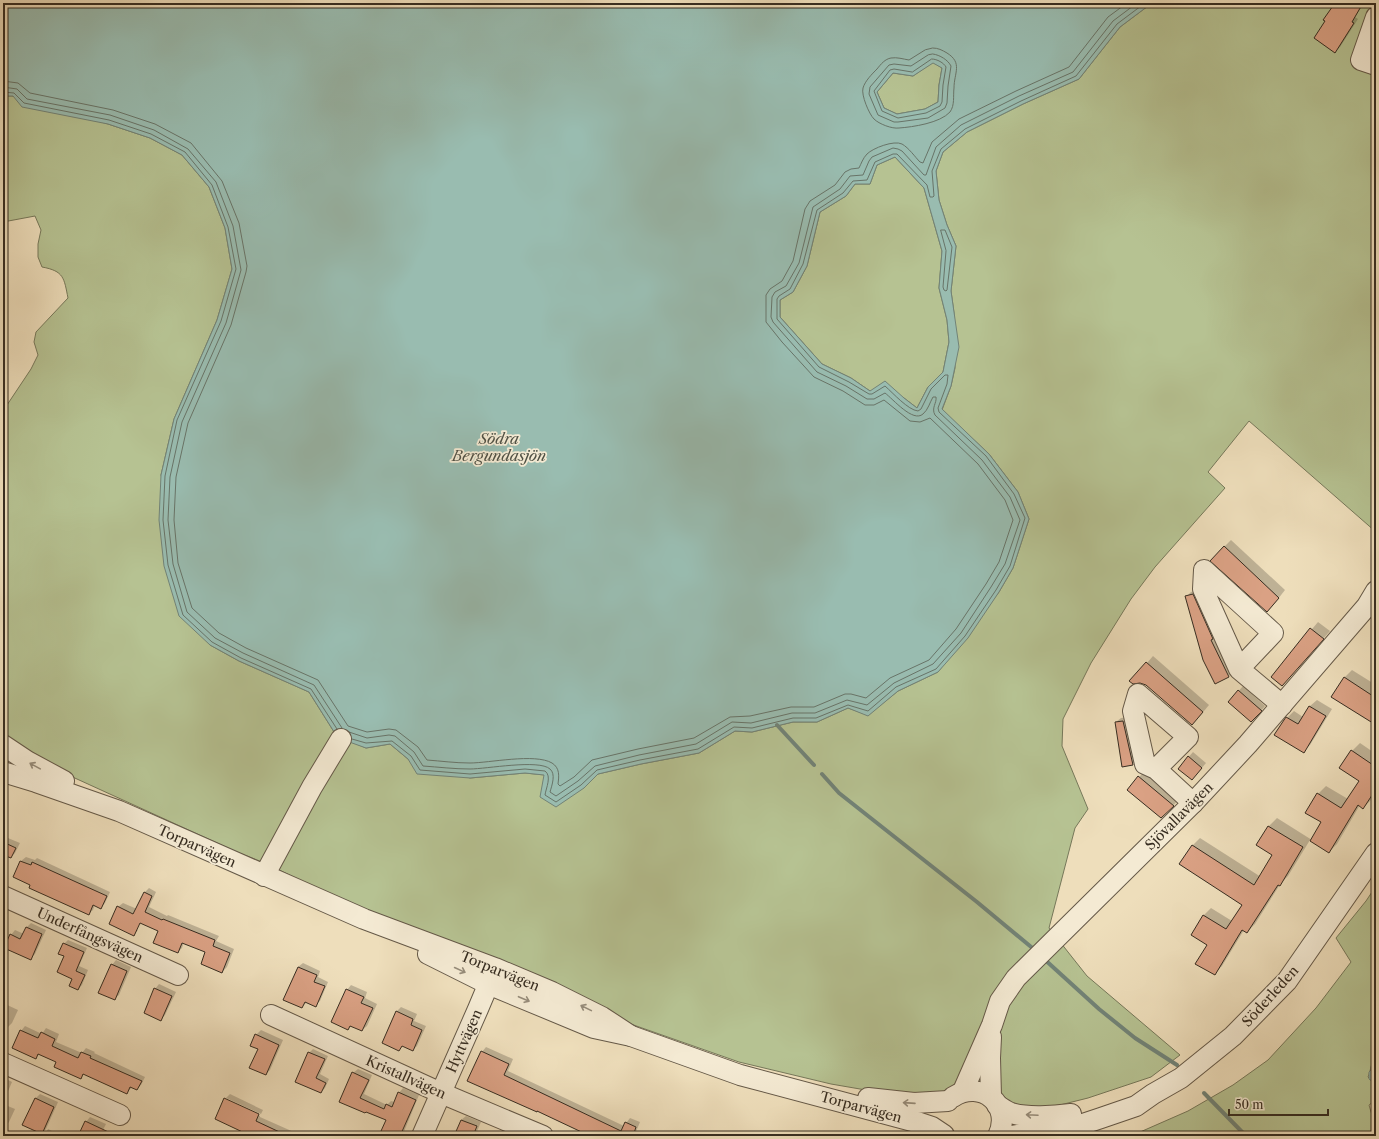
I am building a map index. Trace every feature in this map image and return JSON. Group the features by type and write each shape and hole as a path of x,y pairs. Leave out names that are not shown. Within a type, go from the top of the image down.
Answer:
{"street":[{"path":"1376,17 1361,60 1376,65"},
{"name":"Sjövallavägen","path":"944,1135 940,1123 944,1106 955,1096 992,1025 1000,1001 1016,978 1193,803 1248,744 1372,598"},
{"path":"1239,669 1282,705"},
{"path":"264,876 312,787 341,739"},
{"name":"Torparvägen","path":"3,745 27,761 119,811 364,920 438,960 492,976 594,1028 630,1036 740,1075 920,1122 932,1127 944,1135"},
{"path":"1156,769 1193,803"},
{"name":"Torparvägen","path":"3,772 119,811"},
{"name":"Söderleden","path":"1011,1136 1082,1124 1101,1118 1136,1106 1153,1094 1181,1078 1233,1036 1287,981 1376,853"},
{"name":"Underfångsvägen","path":"3,896 178,975"},
{"name":"Hyttvägen","path":"422,1136 492,976"},
{"name":"Kristallvägen","path":"271,1015 441,1093 543,1136"},
{"name":"Sjövallavägen","path":"992,1025 990,1058 994,1101 1002,1119 1001,1129 998,1136"},
{"path":"3,1063 120,1115"},
{"name":"Torparvägen","path":"777,1085 924,1104 975,1091 982,1092 994,1101"},
{"name":"Söderleden","path":"994,1101 1012,1113 1039,1116 1058,1115 1082,1111 1131,1098 1153,1094"}],"green space":[{"path":"1152,3 1376,3 1376,532 1249,421 1208,472 1225,488 1155,567 1131,599 1091,663 1063,719 1062,746 1088,809 1075,828 1049,928 1087,976 1180,1055 1151,1077 1088,1098 1060,1105 1033,1108 942,1096 918,1099 831,1084 739,1062 625,1022 439,942 66,774 9,741 3,731 3,411 31,369 38,355 34,342 36,332 68,298 62,276 55,271 42,267 38,257 38,244 41,230 35,216 3,222 3,96 12,96 108,124 150,138 182,155 209,187 225,228 232,269 217,320 174,419 161,475 210,645 239,661 309,692 336,735 366,748 390,744 408,759 470,778 525,773 545,775 584,788 598,774 699,753 735,731 752,732 793,722 817,722 848,708 868,715 898,691 938,672 999,592 1013,568 1029,519 1018,492 989,454 942,410 951,386 955,368 954,313 951,291 956,246 939,200 936,171 943,152 967,132 1023,104 1079,79 1120,27"},
{"path":"933,62 942,68 938,102 925,109 897,114 884,108 877,92 893,73 913,76"},
{"path":"895,157 924,188 942,251 939,288 947,320 949,342 943,372 928,387 917,408 904,398 870,391 851,378 822,364 780,317 780,300 793,292 807,266 820,212 846,196 855,184 870,184 877,165"},
{"path":"1376,886 1376,1055 1368,1077 1373,1082 1376,1097 1376,1102 1369,1105 1376,1123 1376,1136 1131,1136 1188,1111 1233,1085 1268,1060 1316,1008 1351,962 1336,938 1366,901"}],"water":[{"name":"Södra Bergundasjön","path":"3,3 1152,3 1120,27 1079,79 1023,104 967,132 943,152 936,171 939,200 956,246 951,291 959,347 951,386 942,409 989,454 1018,492 1029,519 1013,568 999,592 968,638 938,672 898,691 868,716 848,708 817,722 793,722 752,732 735,731 699,753 598,774 584,788 556,807 540,797 544,775 525,773 470,778 417,774 408,759 390,744 366,748 341,739 336,735 309,692 239,661 210,645 179,616 164,566 159,520 161,475 174,419 217,320 232,269 225,228 209,187 182,155 150,138 108,124 22,107 13,96 3,96","holes":["933,63 942,68 938,102 925,109 897,114 884,108 877,92 893,73 913,76","895,157 924,188 942,251 939,288 947,320 949,342 943,372 928,387 917,408 885,381 870,391 851,378 822,364 780,317 780,300 793,292 807,266 820,212 846,196 855,184 870,184 877,165"]},
{"path":"1376,1055 1376,1096 1373,1088 1373,1082 1369,1079 1369,1072"}],"building":[{"path":"1335,3 1363,3 1352,22 1354,23 1335,53 1314,38 1325,21 1323,20"},
{"path":"1224,546 1279,598 1267,612 1210,561"},
{"path":"1193,594 1213,639 1211,640 1229,677 1215,684 1203,660 1185,596"},
{"path":"1310,628 1324,639 1282,686 1271,677"},
{"path":"1146,662 1203,712 1192,725 1146,685 1140,683 1133,684 1129,681"},
{"path":"1344,677 1376,698 1376,725 1331,697"},
{"path":"1238,690 1262,711 1251,722 1228,702"},
{"path":"1309,706 1326,716 1304,753 1274,735 1286,717 1298,724"},
{"path":"1123,721 1133,765 1122,767 1115,722"},
{"path":"1351,750 1376,767 1376,789 1363,809 1358,805 1329,853 1310,841 1321,822 1305,813 1317,793 1341,808 1359,781 1339,768"},
{"path":"1188,756 1202,768 1192,780 1178,769"},
{"path":"1138,776 1174,806 1161,818 1127,790"},
{"path":"1268,826 1303,847 1280,886 1278,885 1247,933 1242,930 1215,975 1195,964 1207,945 1191,935 1203,915 1226,929 1242,905 1179,864 1192,845 1254,885 1272,855 1256,845"},
{"path":"3,842 16,848 11,858 3,855"},
{"path":"20,861 31,865 32,862 107,896 101,909 93,905 89,915 29,888 30,885 13,877"},
{"path":"144,892 152,896 145,912 215,940 213,946 230,953 222,973 201,964 205,952 182,943 178,953 153,943 158,931 140,923 134,936 109,924 117,906 133,914"},
{"path":"26,927 42,934 31,960 4,948 10,934 20,939"},
{"path":"63,943 84,952 76,971 85,975 78,990 69,986 72,979 57,972 64,956 58,954"},
{"path":"111,964 127,971 115,1000 98,993"},
{"path":"298,967 317,975 314,982 325,986 316,1007 305,1002 302,1008 283,1000"},
{"path":"154,988 172,996 161,1021 144,1013"},
{"path":"346,989 364,997 361,1003 373,1008 362,1031 350,1026 348,1030 331,1022"},
{"path":"396,1011 413,1019 411,1025 422,1030 413,1051 402,1046 399,1051 382,1043"},
{"path":"20,1030 38,1038 41,1032 55,1039 52,1046 78,1058 81,1052 91,1056 90,1058 142,1081 137,1090 130,1087 127,1094 83,1074 81,1079 54,1067 56,1062 38,1054 36,1059 12,1048"},
{"path":"255,1034 279,1045 266,1075 249,1068 258,1049 250,1046"},
{"path":"481,1051 509,1064 504,1075 621,1131 625,1122 636,1127 633,1136 590,1136 467,1081"},
{"path":"308,1052 325,1059 316,1078 326,1083 321,1093 295,1082"},
{"path":"352,1072 369,1080 360,1098 384,1109 386,1104 392,1107 398,1092 416,1100 400,1136 392,1136 381,1131 386,1120 339,1102"},
{"path":"35,1098 54,1107 42,1134 22,1125"},
{"path":"224,1098 259,1114 256,1121 288,1136 251,1136 215,1119"},
{"path":"461,1120 477,1126 473,1136 454,1136"},
{"path":"85,1121 117,1136 78,1136"}],"waterway":[{"path":"777,725 814,765"},
{"path":"822,774 839,793 977,902 1036,951"},
{"path":"1043,958 1099,1009 1135,1038 1177,1065"},
{"path":"1204,1093 1246,1136"}]}
